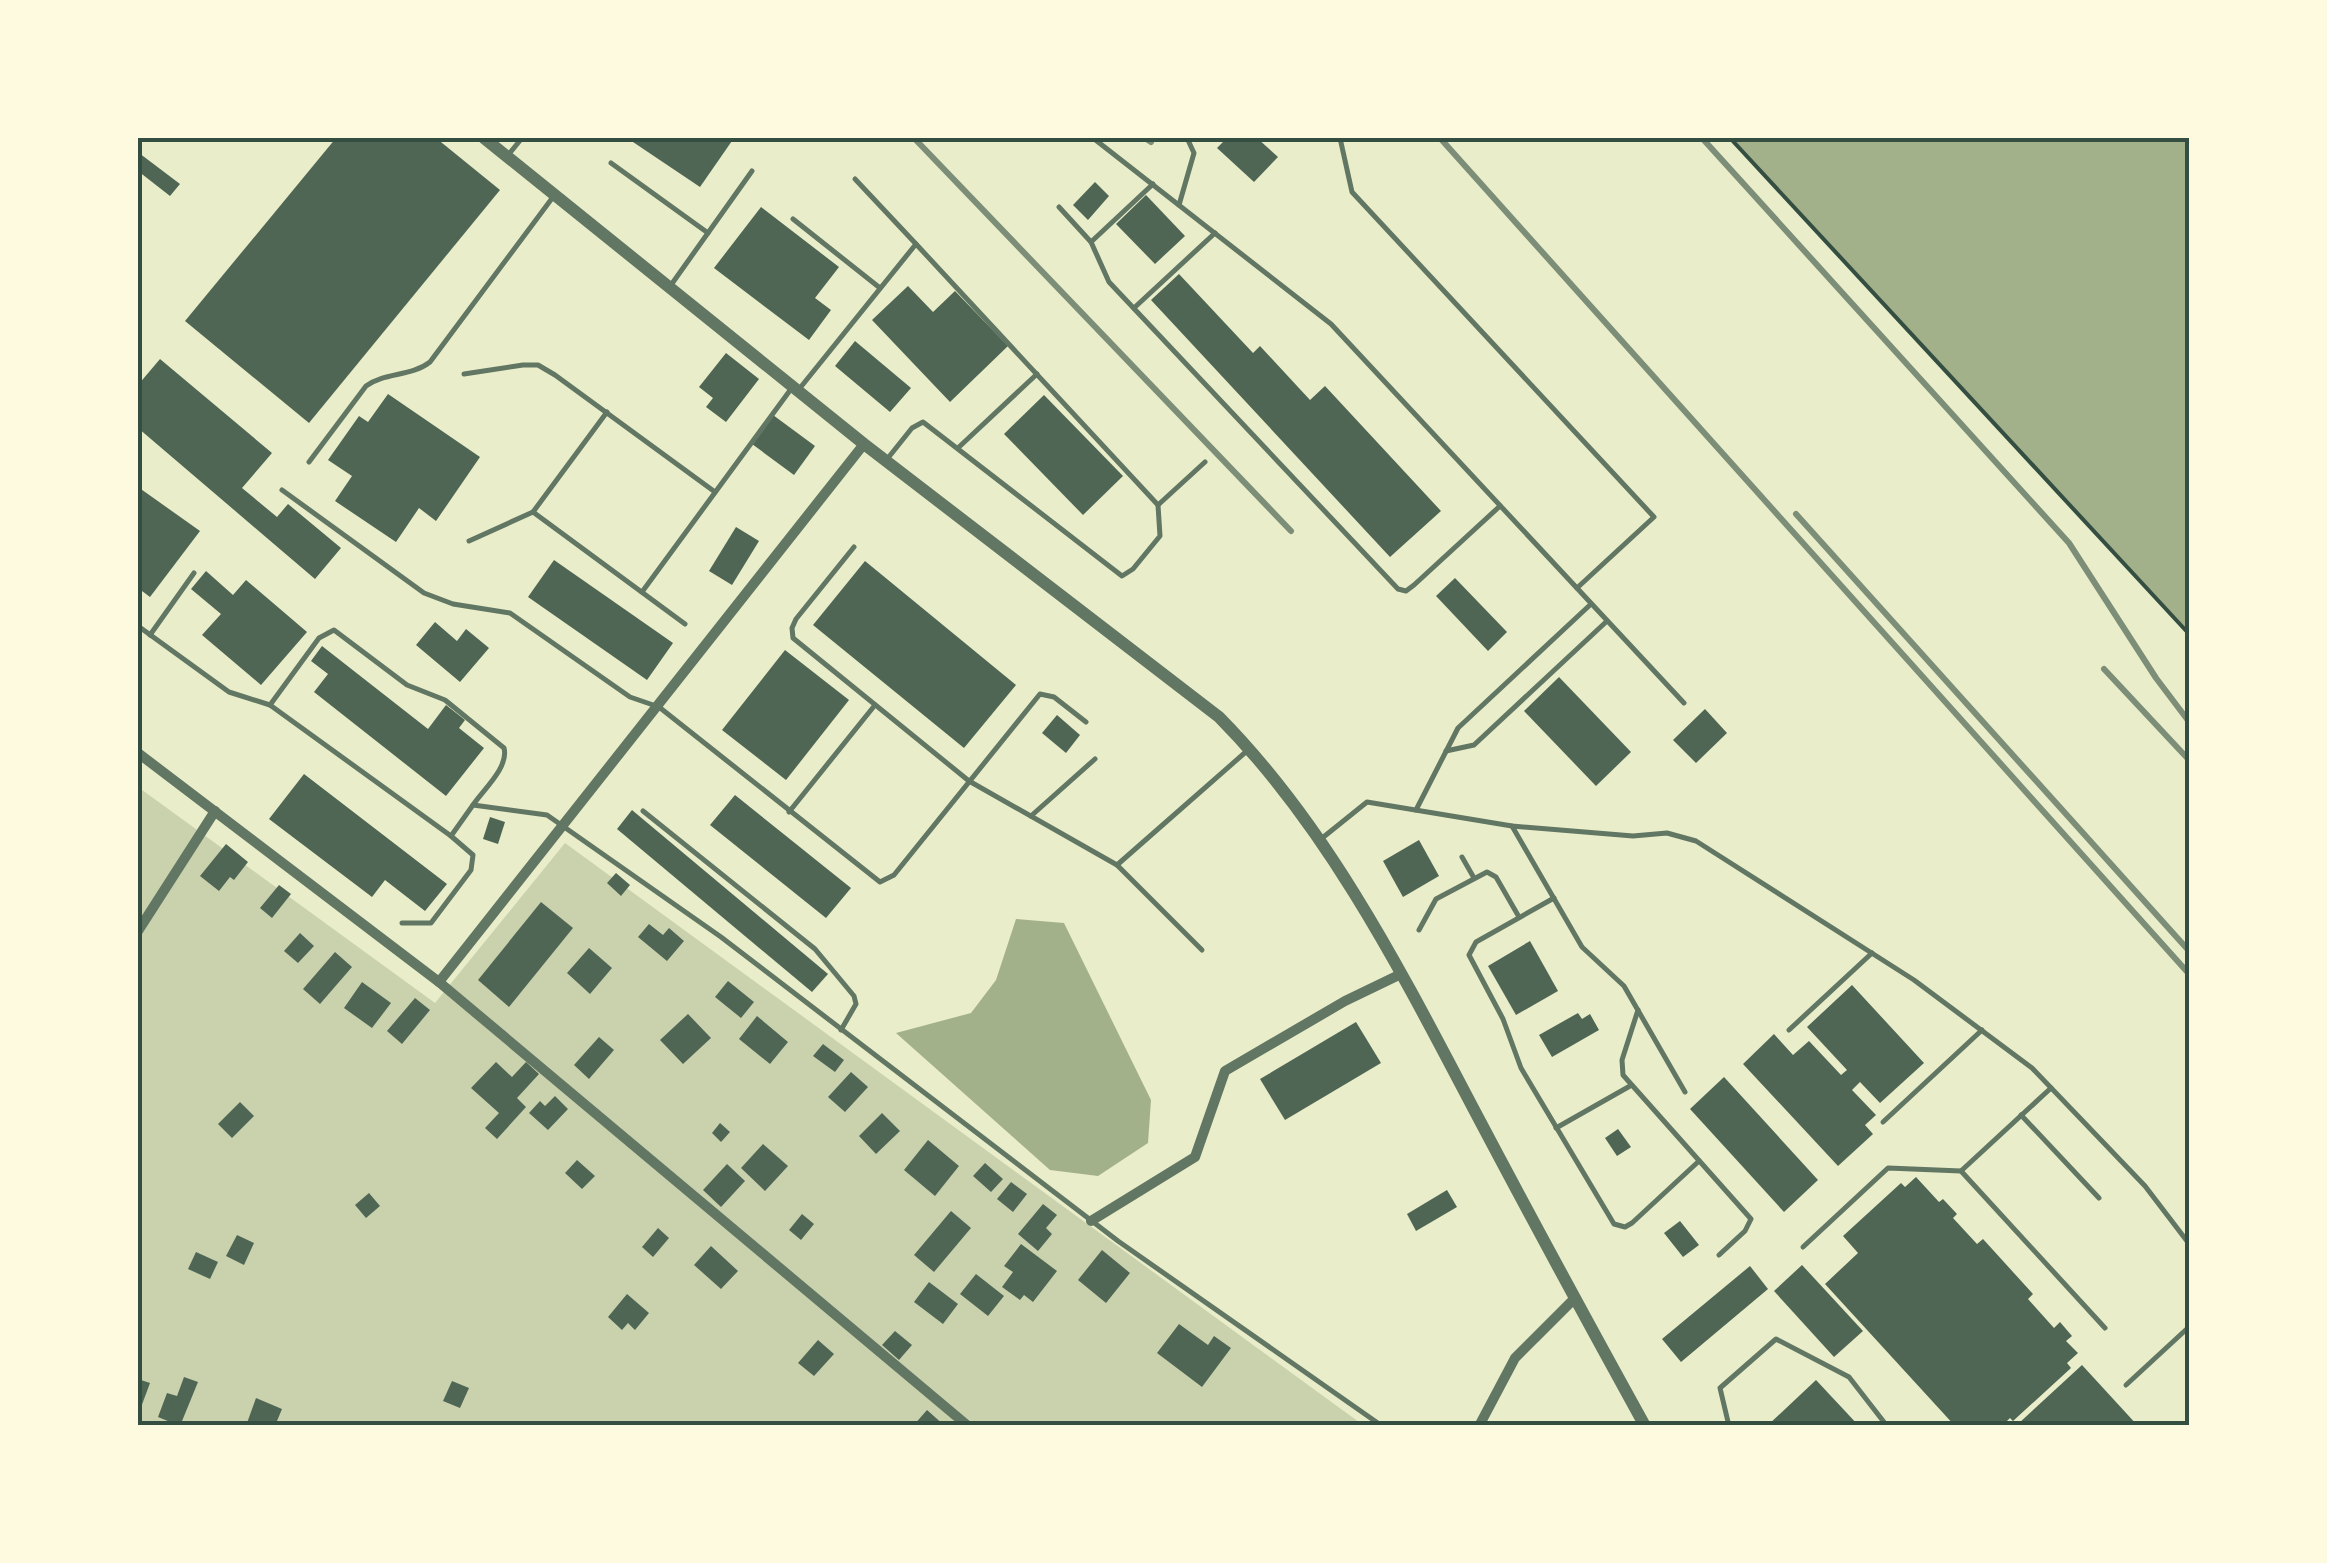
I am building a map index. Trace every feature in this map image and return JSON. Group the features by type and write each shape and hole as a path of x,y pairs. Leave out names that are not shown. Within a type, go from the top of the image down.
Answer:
{"street":[{"path":"484,138 864,444 1218,716 1250,748 1318,841 1401,974 1645,1426"},
{"path":"439,982 864,444"},
{"path":"138,753 439,982 968,1426"},
{"path":"138,931 215,811"},
{"path":"1090,1221 1195,1157 1226,1071 1345,1000 1401,974"},
{"path":"1480,1426 1515,1358 1574,1299"}],"lane":[{"path":"507,156 522,138"},
{"path":"1093,138 1331,324 1684,704"},
{"path":"1179,204 1194,154 1187,138"},
{"path":"1340,138 1352,192 1654,516 1577,588"},
{"path":"611,163 708,233"},
{"path":"670,287 752,171"},
{"path":"855,179 1158,505 1160,536 1134,570 1122,576 923,422 912,428 886,460"},
{"path":"1091,242 1153,184"},
{"path":"309,462 366,386 376,379 420,370 430,362 555,194"},
{"path":"1058,207 1091,242 1109,282 1398,590 1406,591 1414,585 1500,506"},
{"path":"793,219 880,288"},
{"path":"1134,308 1215,233"},
{"path":"642,592 796,388 916,244"},
{"path":"464,374 538,365 715,492"},
{"path":"958,448 1037,374"},
{"path":"469,541 534,512 607,412"},
{"path":"1158,505 1205,462"},
{"path":"282,490 424,593 452,604 510,612 630,697 659,707 872,878 887,881 1040,694 1054,698 1086,722"},
{"path":"534,512 685,624"},
{"path":"854,547 796,619 793,638 969,781 1117,866 1202,950"},
{"path":"150,635 194,573"},
{"path":"1416,810 1458,728 1591,604"},
{"path":"1446,751 1474,745 1607,621"},
{"path":"138,626 229,692 270,706 473,854 471,870 431,923 402,923"},
{"path":"270,706 319,638 334,630 408,686 445,700 504,748 506,756 451,836"},
{"path":"789,812 875,705"},
{"path":"1117,866 1250,748"},
{"path":"1031,816 1096,760"},
{"path":"1318,841 1367,802 1512,826 1633,836 1667,832 1696,841 1872,953 2032,1068 2145,1186 2190,1246"},
{"path":"473,805 547,814 721,937 1090,1221 1382,1426"},
{"path":"643,811 815,949 854,996 856,1004 841,1030"},
{"path":"1512,826 1582,947 1624,986 1685,1092"},
{"path":"1462,857 1474,878"},
{"path":"1419,930 1436,900 1491,872 1519,918"},
{"path":"1554,898 1476,942 1468,956 1503,1019 1521,1068 1608,1218 1620,1227 1632,1223 1699,1161"},
{"path":"1789,1030 1872,953"},
{"path":"1638,1010 1621,1068 1630,1086 1750,1218 1745,1232 1718,1255"},
{"path":"1883,1122 1982,1030"},
{"path":"1556,1128 1630,1086"},
{"path":"1804,1247 1888,1168 1961,1171 2051,1088"},
{"path":"2022,1115 2099,1198"},
{"path":"1961,1171 2106,1328"},
{"path":"2126,1385 2190,1326"},
{"path":"1729,1426 1720,1388 1776,1340 1849,1376 1887,1426"}],"path":[{"path":"1730,138 2190,635"}],"shaded area":[{"path":"1730,138 2189,138 2189,635"},
{"path":"138,787 435,1003 565,843 1363,1425 138,1425"},
{"path":"1016,919 1064,923 1151,1100 1148,1143 1098,1176 1050,1170 896,1033 971,1013 996,980"}],"building":[{"path":"336,138 436,138 500,190 309,423 185,321"},
{"path":"627,138 734,138 700,187"},
{"path":"1227,138 1257,138 1278,157 1254,182 1217,148"},
{"path":"139,153 180,184 170,196 138,171"},
{"path":"1095,182 1109,196 1088,220 1073,205"},
{"path":"1146,195 1185,236 1155,264 1116,224"},
{"path":"761,207 839,267 815,298 831,310 809,340 714,268"},
{"path":"1179,274 1253,353 1260,346 1310,400 1325,386 1441,511 1390,557 1151,300"},
{"path":"908,286 933,312 955,291 1008,346 950,402 872,320"},
{"path":"855,341 911,388 890,412 835,366"},
{"path":"726,353 759,379 726,422 706,407 713,398 699,387"},
{"path":"160,359 272,453 242,488 277,517 288,504 341,548 315,579 138,428 138,385"},
{"path":"388,394 480,457 436,521 419,508 396,542 335,501 352,476 328,460 359,416 368,422"},
{"path":"1044,395 1123,476 1083,515 1004,434"},
{"path":"773,415 815,446 794,475 752,444"},
{"path":"138,487 200,531 150,597 138,588"},
{"path":"736,527 759,541 732,585 709,571"},
{"path":"554,560 673,643 647,680 528,597"},
{"path":"865,561 1016,685 964,748 813,625"},
{"path":"206,571 233,595 246,580 307,632 261,685 202,635 221,614 191,589"},
{"path":"1455,578 1507,632 1488,651 1436,596"},
{"path":"435,622 457,641 466,629 489,648 460,682 416,645"},
{"path":"322,646 428,729 446,705 465,720 459,728 484,748 446,796 314,692 328,674 311,661"},
{"path":"785,650 849,700 786,780 722,730"},
{"path":"1559,677 1631,752 1596,786 1524,711"},
{"path":"1705,709 1727,733 1696,763 1673,740"},
{"path":"1057,715 1080,735 1066,753 1042,733"},
{"path":"304,774 447,884 425,911 385,880 372,897 269,819"},
{"path":"735,795 851,888 826,918 710,825"},
{"path":"632,810 828,974 812,992 617,829"},
{"path":"490,817 505,822 498,844 483,839"},
{"path":"1419,840 1439,876 1403,897 1383,861"},
{"path":"226,844 248,862 219,891 200,876"},
{"path":"616,873 630,885 621,896 607,883"},
{"path":"279,885 291,894 272,918 260,908"},
{"path":"541,902 573,928 509,1007 478,980"},
{"path":"649,924 663,935 669,928 684,941 667,961 638,937"},
{"path":"300,933 314,946 298,963 284,951"},
{"path":"1530,941 1558,991 1516,1015 1488,966"},
{"path":"589,948 612,968 590,994 567,973"},
{"path":"335,952 352,967 320,1004 303,989"},
{"path":"728,981 754,1002 741,1018 715,997"},
{"path":"362,982 391,1003 372,1028 344,1008"},
{"path":"1852,985 1924,1063 1880,1103 1860,1082 1852,1090 1876,1115 1865,1125 1873,1134 1838,1166 1743,1064 1774,1034 1793,1055 1809,1041 1841,1075 1847,1070 1807,1027"},
{"path":"415,998 430,1010 402,1044 387,1031"},
{"path":"1578,1013 1582,1019 1590,1014 1599,1030 1552,1057 1539,1035"},
{"path":"688,1014 711,1038 683,1064 660,1040"},
{"path":"757,1016 788,1042 770,1064 739,1039"},
{"path":"1356,1022 1381,1063 1285,1120 1260,1079"},
{"path":"599,1037 614,1050 589,1079 574,1065"},
{"path":"823,1044 844,1060 835,1072 813,1056"},
{"path":"496,1062 512,1077 526,1062 539,1074 517,1098 526,1107 497,1139 485,1128 499,1113 471,1088"},
{"path":"851,1072 868,1087 845,1112 828,1097"},
{"path":"1724,1077 1818,1180 1784,1212 1690,1109"},
{"path":"555,1096 568,1109 548,1130 529,1113 540,1101 545,1106"},
{"path":"240,1102 254,1116 232,1138 218,1124"},
{"path":"882,1113 900,1131 876,1154 859,1136"},
{"path":"720,1123 730,1132 721,1142 712,1133"},
{"path":"1618,1129 1631,1147 1617,1156 1605,1138"},
{"path":"928,1140 959,1166 935,1196 904,1170"},
{"path":"763,1144 788,1166 765,1191 741,1168"},
{"path":"577,1160 595,1176 582,1189 565,1173"},
{"path":"985,1163 1003,1179 991,1192 973,1176"},
{"path":"727,1164 745,1181 721,1207 703,1190"},
{"path":"1916,1177 1939,1202 1943,1199 1957,1214 1953,1218 1977,1244 1983,1239 2033,1294 2028,1299 2054,1328 2060,1322 2072,1336 2066,1341 2078,1353 2067,1363 2071,1368 2013,1421 2010,1418 2002,1426 1955,1426 1825,1284 1858,1253 1843,1236 1901,1183 1905,1187"},
{"path":"1011,1182 1027,1194 1013,1212 997,1199"},
{"path":"1447,1190 1457,1207 1416,1231 1407,1214"},
{"path":"369,1193 380,1206 366,1218 355,1205"},
{"path":"1043,1204 1057,1215 1046,1228 1052,1234 1038,1251 1018,1234"},
{"path":"951,1211 971,1228 934,1272 914,1255"},
{"path":"802,1214 814,1224 801,1240 789,1230"},
{"path":"1680,1221 1699,1245 1683,1257 1664,1233"},
{"path":"658,1228 669,1238 653,1257 642,1247"},
{"path":"237,1235 254,1243 244,1265 226,1256"},
{"path":"1021,1244 1057,1271 1033,1302 1024,1295 1020,1300 1002,1287 1013,1272 1004,1266"},
{"path":"711,1246 738,1271 721,1289 694,1265"},
{"path":"1102,1250 1130,1273 1106,1303 1078,1280"},
{"path":"196,1252 218,1262 210,1279 188,1269"},
{"path":"1802,1265 1863,1331 1834,1357 1774,1291"},
{"path":"1750,1266 1768,1289 1681,1362 1662,1339"},
{"path":"976,1274 1004,1296 988,1316 960,1294"},
{"path":"929,1282 958,1304 943,1324 914,1302"},
{"path":"627,1294 649,1313 635,1330 628,1323 622,1330 608,1317"},
{"path":"1179,1324 1208,1345 1214,1336 1231,1348 1202,1387 1157,1353"},
{"path":"895,1331 912,1345 899,1360 882,1345"},
{"path":"818,1340 834,1354 814,1376 798,1363"},
{"path":"2082,1365 2138,1426 2021,1426 2019,1423"},
{"path":"184,1377 198,1382 180,1426 158,1417 167,1393 177,1396"},
{"path":"138,1379 150,1383 140,1410 138,1409"},
{"path":"1816,1380 1859,1426 1767,1426"},
{"path":"452,1381 469,1388 460,1408 443,1401"},
{"path":"256,1398 282,1409 277,1421 288,1426 247,1423"},
{"path":"927,1410 945,1426 913,1426"}],"railway":[{"path":"914,138 1291,531"},
{"path":"1145,138 1151,142"},
{"path":"1440,138 2190,975"},
{"path":"1702,138 2069,543 2156,678 2190,723"},
{"path":"1796,514 2190,952"},
{"path":"2104,669 2190,761"}]}
